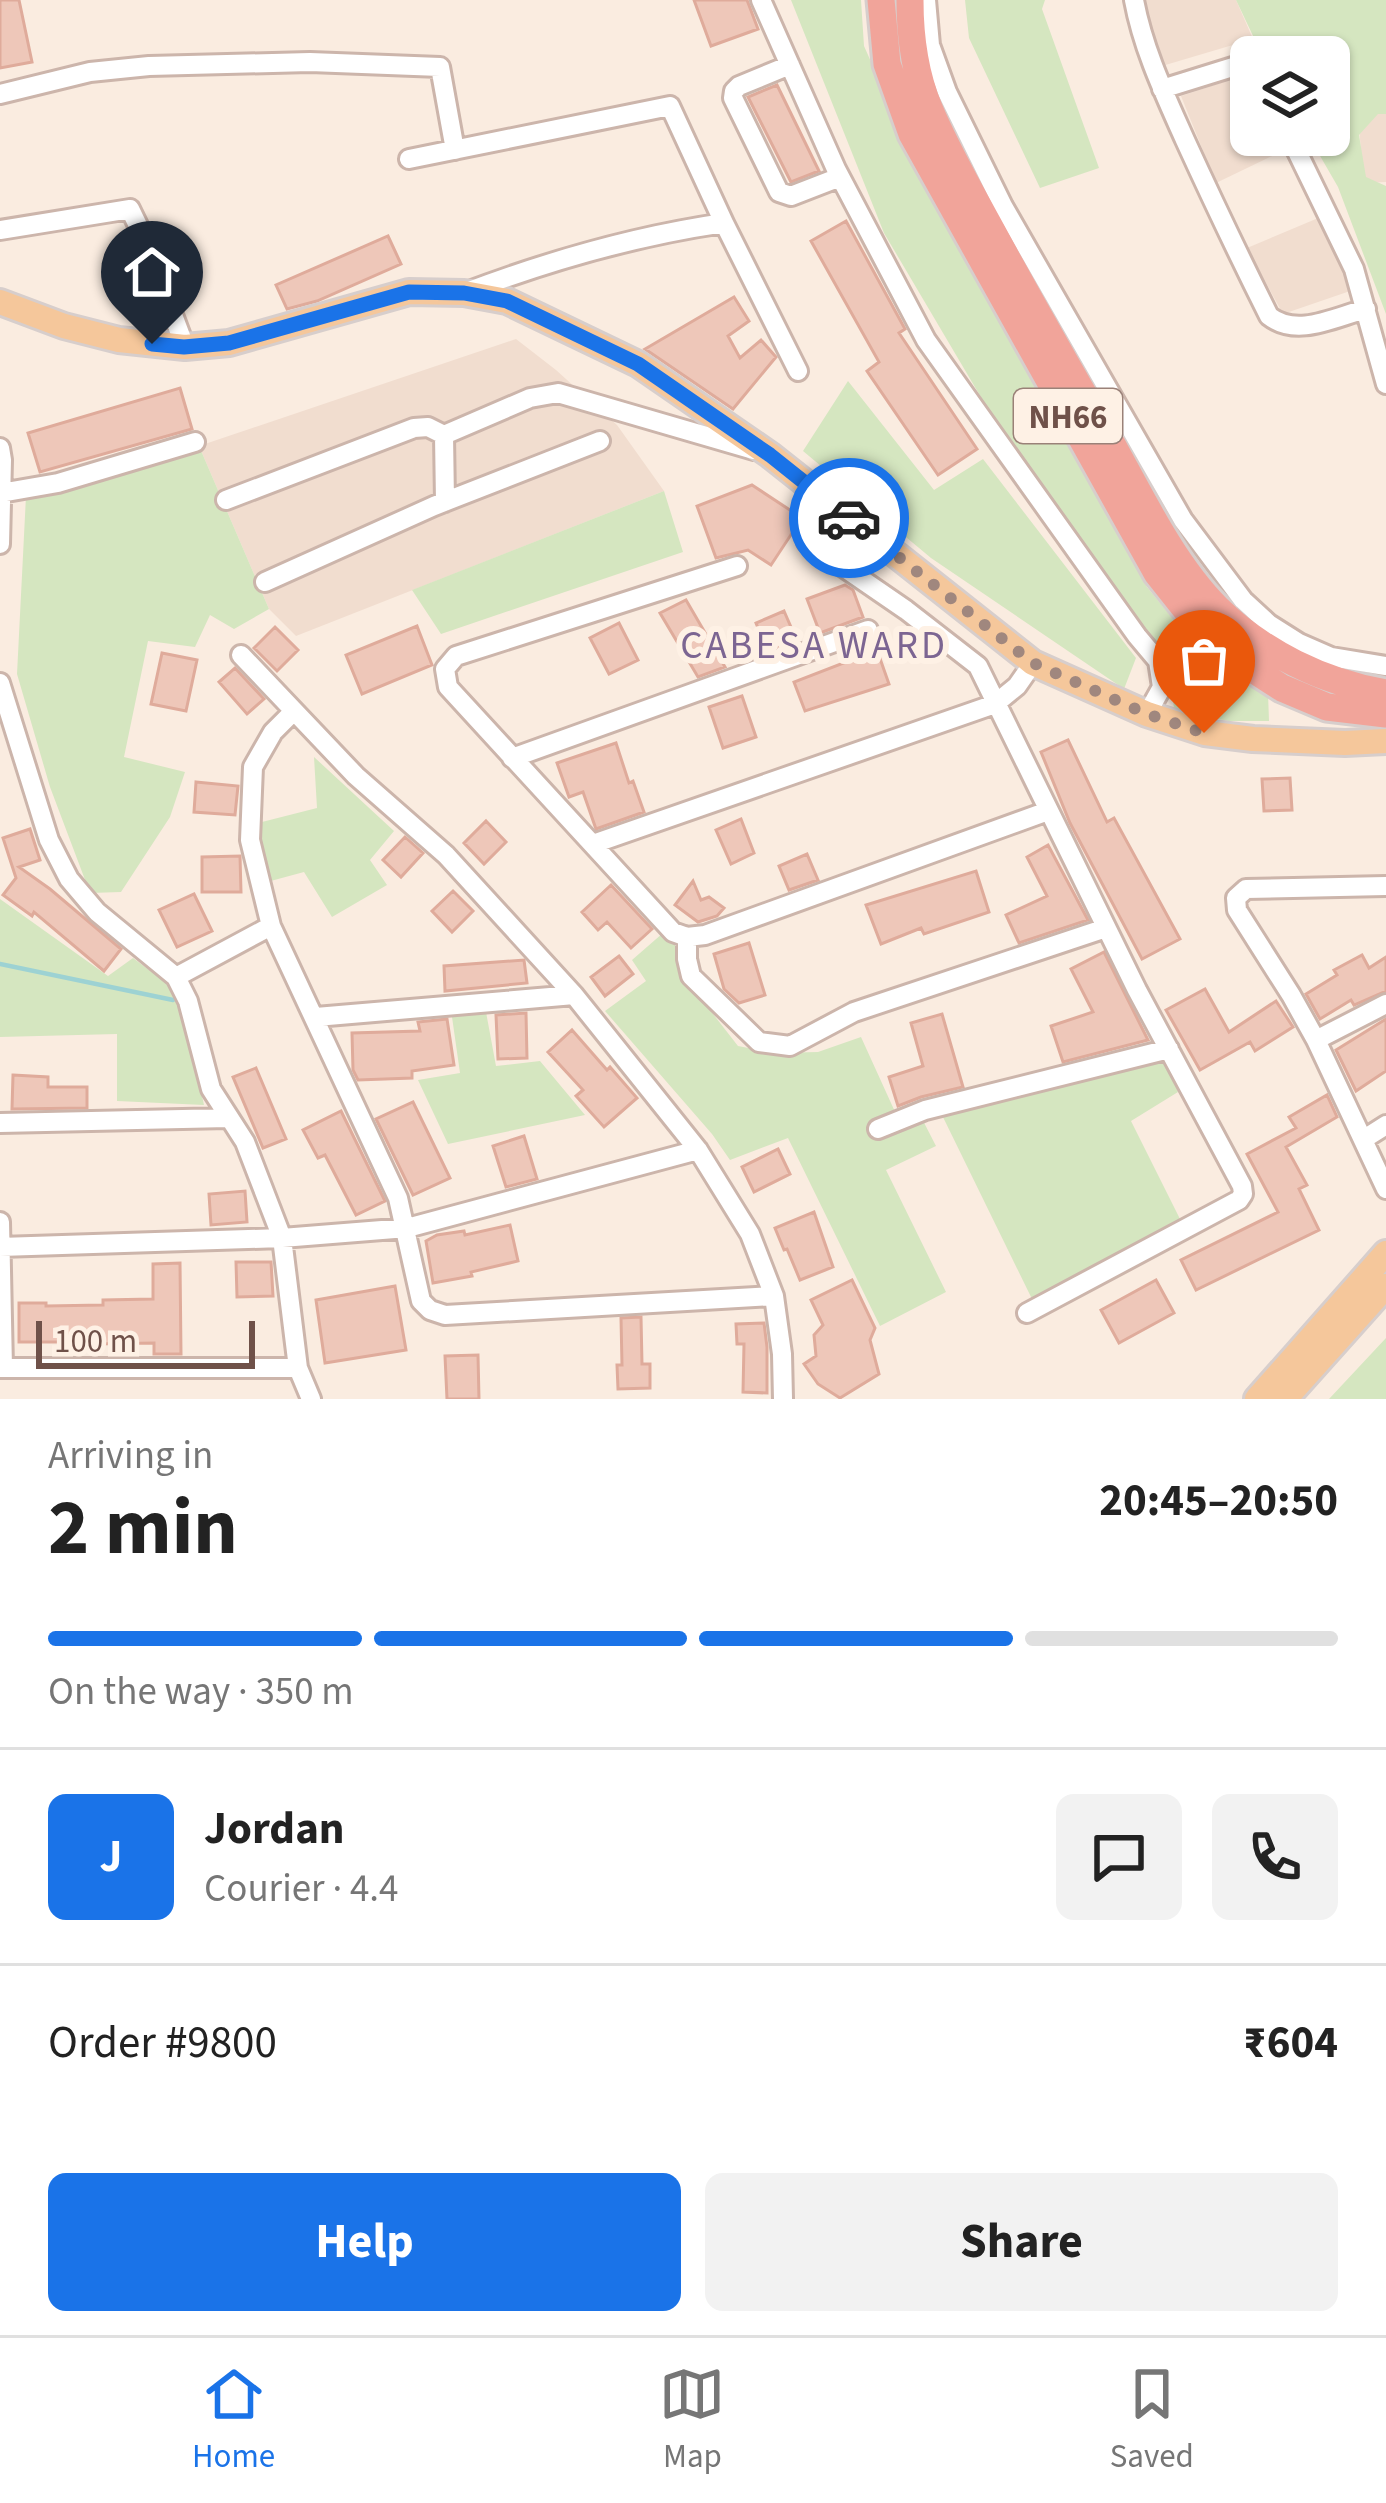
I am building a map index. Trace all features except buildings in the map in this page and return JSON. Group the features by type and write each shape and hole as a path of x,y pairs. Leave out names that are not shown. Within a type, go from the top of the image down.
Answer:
{"highway":[{"name":"NH66","path":"881,0 886,64 912,134 1157,573 1200,627 1282,688 1327,707 1386,714"},
{"name":"NH66","path":"910,0 910,31 922,85 949,152 1176,555 1215,606 1258,641 1300,667 1348,686 1386,693"}],"main road":[{"path":"0,302 119,340 184,347 229,343 409,292 464,293 507,301 638,364 770,455 1033,663 1147,714 1204,733 1252,739 1386,741"},
{"path":"1257,1399 1386,1252"},
{"path":"1286,1399 1386,1286"}],"street":[{"path":"761,0 840,177 926,340 1158,661 1162,687 1147,714"},
{"path":"926,0 930,45 947,92 1003,206 1183,520 1243,600 1269,624 1331,657 1386,666"},
{"path":"1134,0 1162,89 1269,316 1281,326 1297,328 1366,309"},
{"path":"0,94 90,72 148,66 310,62 440,67 455,150"},
{"path":"790,65 739,86 734,98 779,192 791,196 840,177"},
{"path":"1162,89 1230,68"},
{"path":"410,159 670,106 798,371"},
{"path":"1299,156 1354,269 1386,384"},
{"path":"0,230 130,209 184,347"},
{"path":"464,293 529,268 724,223"},
{"path":"226,500 414,428 443,435 530,398 557,392 770,455"},
{"path":"443,435 445,502"},
{"path":"265,582 445,502 600,441"},
{"path":"2,493 58,483 195,442"},
{"path":"0,544 1,456"},
{"path":"807,542 907,610 978,666 1106,928 1242,1186 1239,1200 1027,1313"},
{"path":"737,566 456,656 445,670 448,687 674,932 687,937 705,935 1048,811"},
{"path":"512,758 868,631"},
{"path":"241,655 356,776 446,855 574,994 698,1150 750,1234 774,1296 784,1399"},
{"path":"593,844 994,704 1017,686 1033,663"},
{"path":"0,683 49,839 69,879 98,912 176,977 188,1001 211,1089 245,1142 282,1238 298,1368 311,1399"},
{"path":"294,711 273,732 253,767 250,839 271,926 398,1198 422,1301 445,1315 774,1296"},
{"path":"1386,886 1246,889 1236,898 1238,910 1316,1040 1386,1189"},
{"path":"176,977 271,926"},
{"path":"687,937 692,976 759,1042 790,1046 854,1012 1106,928"},
{"path":"316,1018 574,994"},
{"path":"1316,1040 1386,1004"},
{"path":"878,1129 925,1110 1169,1049"},
{"path":"0,1123 228,1118"},
{"path":"1364,1139 1386,1125"},
{"path":"1,1247 282,1238 406,1228 698,1150"},
{"path":"0,1222 2,1368 298,1368"}],"shaded area":[{"path":"1144,0 1236,0 1252,36 1230,36 1230,46 1162,66"},
{"path":"1230,80 1230,156 1272,156 1216,183 1181,96"},
{"path":"1386,105 1386,182 1364,183 1357,106"},
{"path":"1323,216 1356,289 1283,314 1247,248"},
{"path":"516,339 617,425 664,491 296,636 269,609 199,446"}],"green space":[{"path":"791,0 861,0 864,46 936,208 1147,587 1193,643 1268,693 1269,721 1228,721 1174,710 1170,665 1018,460 884,233"},
{"path":"965,0 1045,0 1042,9 1099,168 1040,188 969,38"},
{"path":"1236,0 1386,0 1386,114 1378,114 1359,135 1366,177 1386,186 1386,314 1338,187 1320,156 1350,156 1350,36 1253,36"},
{"path":"848,381 934,490 983,459 1136,658 1124,689 931,558 803,451"},
{"path":"199,446 269,609 234,629 210,615 195,647 148,641 124,757 185,772 170,817 121,892 90,893 50,787 17,674 26,496"},
{"path":"664,491 683,552 441,634 412,590"},
{"path":"314,757 394,831 370,860 387,885 332,917 304,872 267,882 258,823 317,808"},
{"path":"0,899 108,976 133,958 180,993 204,1105 117,1101 117,1034 0,1037"},
{"path":"663,933 675,945 685,978 738,1046 775,1053 818,1052 861,1037 896,1114 917,1109 936,1146 886,1170 946,1292 880,1326 788,1138 730,1160 605,1011 646,981 632,960"},
{"path":"486,1012 496,1066 540,1061 585,1115 448,1144 418,1080 460,1073 452,1017"},
{"path":"1165,1060 1178,1092 1131,1121 1181,1221 1032,1299 941,1113"},
{"path":"1386,1338 1386,1399 1329,1399"}],"waterway":[{"path":"0,964 173,1000"}],"way so far":[{"path":"849,518 1033,663 1147,714 1204,733"}],"district":[{"name":"CABESA WARD","path":"814,644"}],"route":[{"path":"152,344 229,343 409,292 464,293 507,301 638,364 770,455 849,518"}]}
